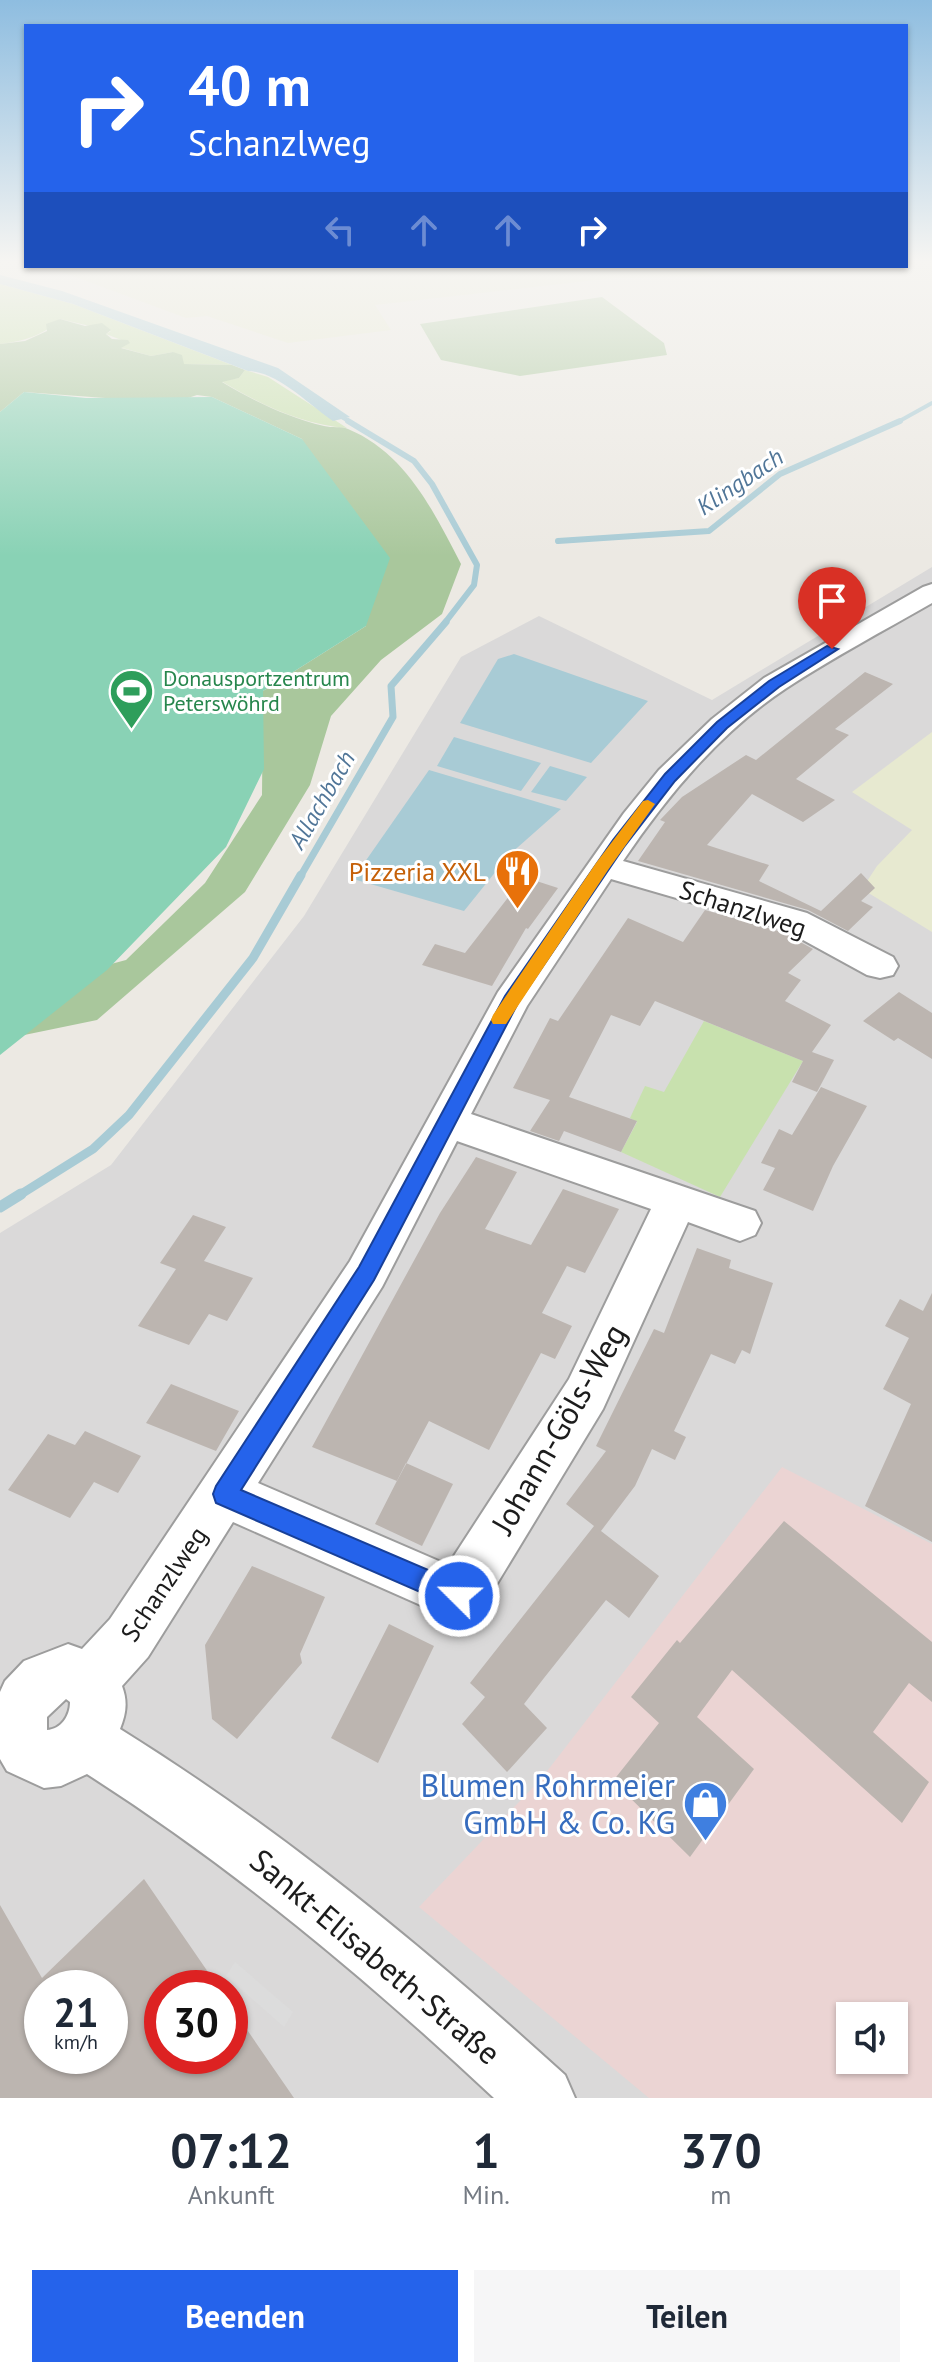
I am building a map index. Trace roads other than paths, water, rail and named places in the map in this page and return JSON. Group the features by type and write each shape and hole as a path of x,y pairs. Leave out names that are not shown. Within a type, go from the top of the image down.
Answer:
{"street":[{"name":"Schanzlweg","path":"90,1681 129,1638 366,1274 511,1001 602,866 670,777 722,725 785,677 923,606"},
{"name":"Schanzlweg","path":"602,866 795,921 880,966"},
{"path":"446,1121 740,1223"},
{"name":"Johann-Göls-Weg","path":"225,1494 459,1596 586,1394 677,1199"},
{"path":"55,1672 81,1674 90,1681 99,1703 98,1715 85,1740 74,1751 48,1759 10,1745 16,1731 20,1677 55,1672"},
{"name":"Sankt-Elisabeth-Straße","path":"85,1740 136,1771 309,1894 542,2098"}],"water":[{"path":"219,360 255,360 278,368 350,417 333,421 271,377"},
{"path":"514,654 648,701 591,763 460,723 498,659"},
{"path":"454,737 541,763 521,791 437,766"},
{"path":"550,766 587,777 566,801 531,792"},
{"path":"429,770 561,809 509,855 464,911 353,879"}],"waterway":[{"name":"Klingbach","path":"898,422 932,403"},
{"name":"Allachbach","path":"333,412 352,423"},
{"name":"Allachbach","path":"348,421 414,461 432,484 477,565 474,585 444,624"},
{"name":"Klingbach","path":"558,541 709,531 780,474 898,422"},
{"name":"Allachbach","path":"300,877 393,717 391,686 446,622"},
{"name":"Allachbach","path":"18,1196 93,1149 129,1115 253,958 301,875"},
{"name":"Allachbach","path":"0,1207 21,1194"}],"place":[{"name":"Donausportzentrum Peterswöhrd","path":"132,730"},
{"name":"Pizzeria XXL","path":"517,911"},
{"name":"Blumen Rohrmeier GmbH & Co. KG","path":"706,1843"}]}
